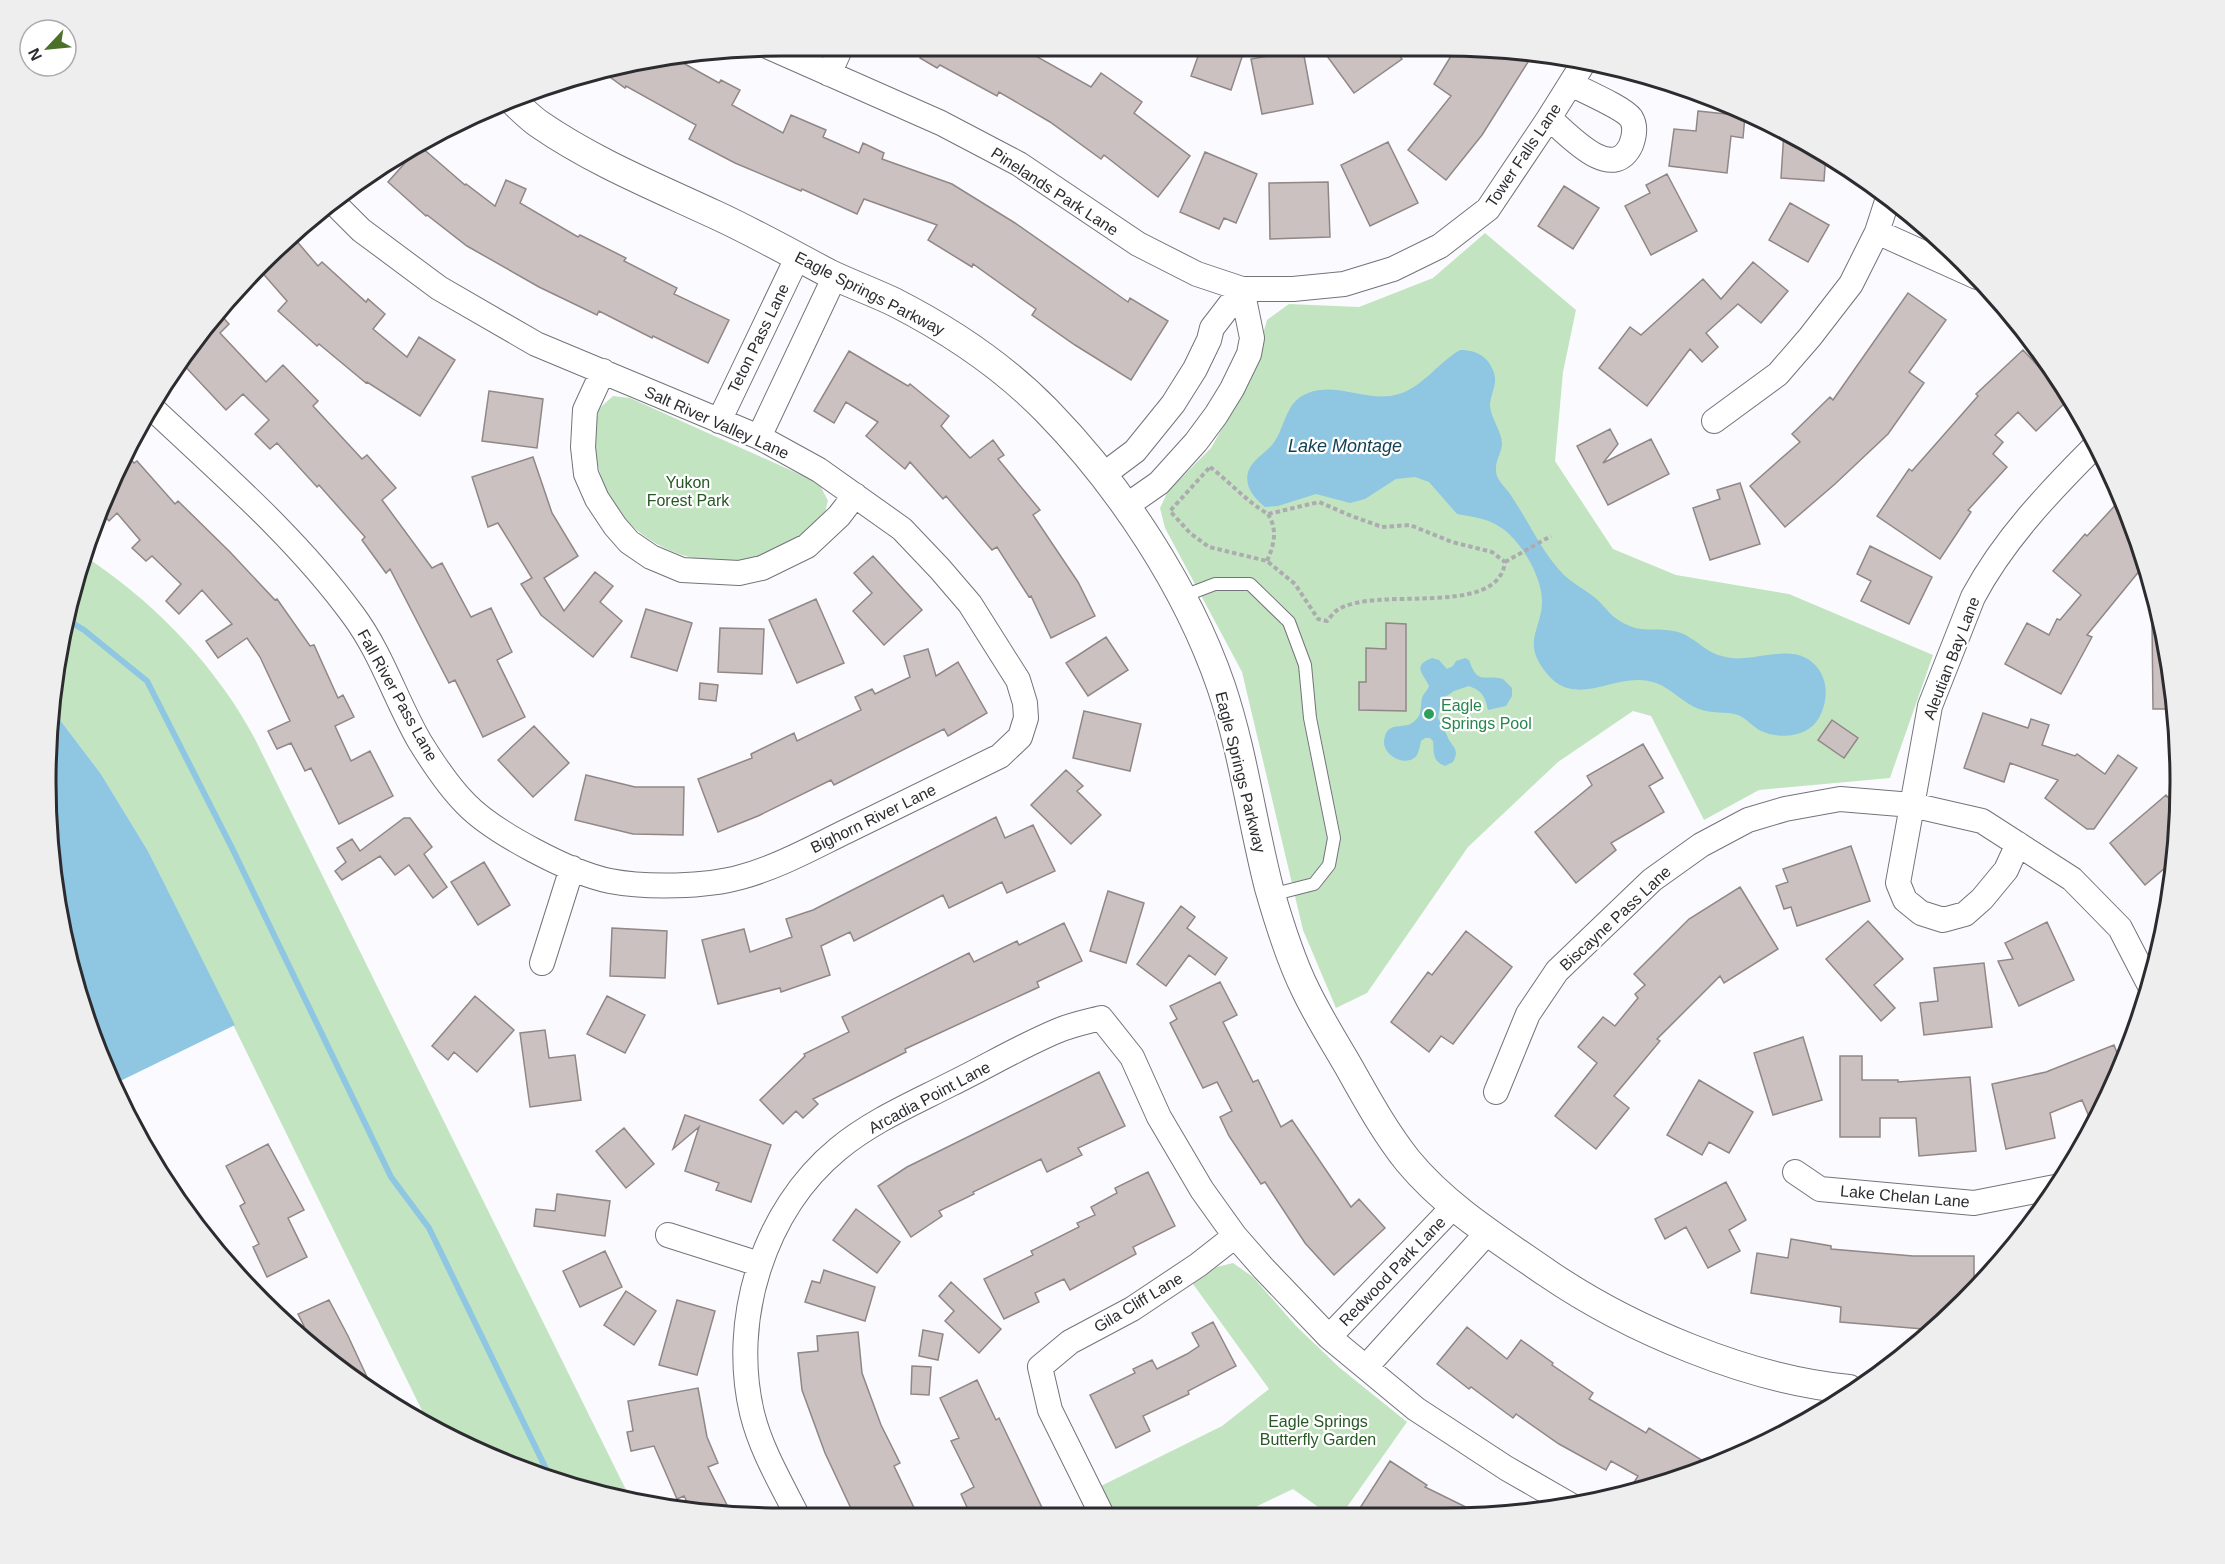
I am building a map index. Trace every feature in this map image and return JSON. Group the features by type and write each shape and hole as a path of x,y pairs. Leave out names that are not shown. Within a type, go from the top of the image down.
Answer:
{"street":[{"name":"Pinelands Park Lane","path":"789,56 941,123 1019,164 1138,244 1197,274 1242,289"},
{"path":"829,74 837,56"},
{"name":"Tower Falls Lane","path":"1242,289 1293,289 1344,284 1393,269 1440,246 1488,209 1580,68"},
{"path":"1549,118 1592,156 1603,160 1615,158 1626,152 1632,144 1635,131 1631,118 1623,111 1571,84"},
{"name":"Eagle Springs Parkway","path":"518,106 537,123 651,187 718,216 835,276 904,308 956,338 1003,371 1042,406 1070,435 1126,506 1181,597 1221,686 1240,757 1271,895 1304,987 1379,1121 1411,1164 1454,1206 1487,1233 1581,1296 1645,1329 1699,1351 1768,1374 1844,1388"},
{"path":"1714,421 1778,374 1810,337 1851,284 1877,231 1885,206"},
{"name":"Salt River Valley Lane","path":"338,207 362,230 439,288 536,344 759,437 819,470 855,495 902,530 970,604 1018,680 1025,703 1026,718"},
{"path":"1877,231 1957,268"},
{"name":"Teton Pass Lane","path":"719,421 798,256"},
{"path":"759,437 835,276"},
{"path":"1103,476 1135,451 1173,404 1195,369 1209,340 1212,328 1242,289"},
{"path":"1126,506 1159,483 1211,422 1232,388 1249,354 1252,338 1242,289"},
{"path":"603,371 585,410 583,447 586,474 597,499 615,526 629,542 651,556 682,570 739,573 762,568 807,546 839,516 855,495"},
{"name":"Fall River Pass Lane","path":"157,413 258,508 307,558 355,617 381,662 419,740 442,775 466,804 493,826 536,852 609,881 656,885 698,884"},
{"name":"Aleutian Bay Lane","path":"1912,805 1930,706 1981,581 2026,518 2090,451"},
{"name":"Bighorn River Lane","path":"698,884 739,878 782,863 1000,756 1020,737 1026,718"},
{"name":"Biscayne Pass Lane","path":"1496,1092 1528,1014 1557,971 1652,880 1701,845 1748,820 1785,809 1839,799 1912,805 1983,821 2072,879 2120,928 2144,974"},
{"path":"1912,805 1898,884 1905,900 1921,913 1943,920 1965,914 2006,870 2018,844"},
{"path":"542,963 572,868"},
{"name":"Arcadia Point Lane","path":"794,1508 761,1443 752,1413 748,1386 745,1358 750,1308 759,1264 775,1227 804,1185 836,1150 874,1123 1057,1031 1101,1018 1132,1057 1159,1117 1178,1151 1235,1236"},
{"name":"Lake Chelan Lane","path":"1795,1172 1820,1189 1974,1203 2045,1189"},
{"name":"Redwood Park Lane","path":"1329,1337 1454,1206"},
{"path":"1366,1367 1487,1233"},
{"path":"668,1235 759,1264"},
{"path":"1235,1236 1329,1337 1416,1409 1506,1468 1559,1499"},
{"name":"Gila Cliff Lane","path":"1099,1508 1050,1410 1040,1367 1070,1342 1132,1310 1198,1265 1235,1236"}],"lane":[{"path":"1181,597 1215,584 1250,584 1289,622 1305,665 1310,718 1334,838 1329,865 1314,884 1271,895"}],"path":[{"path":"1267,561 1274,544 1273,521 1268,513 1251,504 1226,479 1210,467 1170,511 1190,533 1209,547 1267,561 1295,584 1318,619 1327,621 1337,610 1359,603 1478,592 1493,584 1504,571 1505,562"},
{"path":"1268,513 1319,501 1382,527 1410,525 1452,542 1492,552 1505,562"},
{"path":"1505,562 1551,536"}],"green space":[{"path":"1485,233 1576,310 1563,372 1555,461 1613,549 1676,575 1789,594 1933,655 1890,778 1759,790 1704,820 1651,716 1633,711 1558,762 1468,847 1367,993 1336,1008 1303,930 1242,672 1165,528 1160,508 1168,491 1211,448 1250,379 1267,320 1289,304 1359,307 1433,278"},
{"name":"Yukon Forest Park","path":"613,396 630,398 819,483 828,501 824,516 813,528 794,541 765,555 734,561 703,560 673,552 646,537 623,516 606,490 597,459 595,436 598,413"},
{"path":"90,560 144,601 196,653 234,703 255,739 627,1492 548,1470 461,1434 423,1413 148,851 101,774 59,718 69,640"},
{"name":"Eagle Springs Butterfly Garden","path":"1233,1263 1253,1277 1296,1326 1340,1368 1407,1422 1346,1508 1320,1508 1293,1489 1253,1508 1112,1508 1101,1486 1222,1426 1269,1389 1193,1284 1217,1267"}],"water":[{"name":"Lake Montage","path":"1460,350 1472,351 1482,356 1492,367 1495,381 1490,406 1502,443 1496,474 1548,555 1563,574 1597,599 1614,617 1632,627 1678,632 1690,637 1711,652 1727,657 1786,654 1806,658 1821,673 1826,689 1824,705 1815,723 1794,735 1769,734 1738,715 1699,709 1656,683 1641,680 1625,681 1581,690 1568,688 1554,681 1542,667 1534,650 1541,612 1541,593 1535,571 1523,550 1508,533 1495,524 1457,514 1429,482 1415,477 1396,479 1365,499 1350,503 1316,494 1278,506 1265,507 1254,496 1249,488 1248,472 1277,438 1290,409 1300,397 1320,390 1378,396 1402,393 1418,384"},
{"name":"Eagle Springs Pool","path":"1432,658 1439,660 1447,669 1456,661 1465,658 1469,660 1475,673 1479,676 1503,679 1512,688 1512,696 1506,706 1488,710 1482,695 1469,686 1454,691 1441,700 1438,718 1456,753 1453,762 1445,766 1436,759 1433,741 1430,738 1421,741 1417,755 1407,761 1395,758 1386,749 1384,743 1385,736 1390,729 1408,725 1418,717 1422,698 1429,686 1421,667"},
{"path":"59,718 101,774 148,851 235,1025 120,1081 94,1016 69,924 57,830"}],"building":[{"path":"921,56 1036,56 1091,87 1101,73 1142,102 1134,113 1190,156 1158,197 1104,155 1101,159 1050,122 999,92 997,96 940,65 937,68 920,58"},
{"path":"1198,56 1242,56 1231,90 1191,76"},
{"path":"1268,56 1304,56 1313,104 1262,114 1251,59"},
{"path":"1327,56 1400,56 1402,59 1354,93"},
{"path":"1451,56 1529,61 1482,135 1446,180 1408,150 1451,96 1434,84"},
{"path":"683,63 719,83 721,80 740,90 732,105 783,133 791,115 826,130 823,137 859,153 863,143 884,153 882,159 952,184 1015,223 1128,302 1130,298 1168,321 1131,380 1032,315 1036,309 973,264 972,267 928,240 937,225 864,199 857,214 802,189 801,191 735,163 689,139 696,125 626,86 625,88 609,76"},
{"path":"1698,111 1728,114 1745,121 1743,138 1731,136 1727,173 1669,166 1674,129 1696,131"},
{"path":"1783,141 1825,165 1824,181 1781,178"},
{"path":"1388,142 1418,203 1370,226 1341,165"},
{"path":"425,150 465,185 495,206 506,180 526,189 520,203 578,237 580,235 626,258 624,261 677,288 674,294 729,320 708,363 599,311 597,315 539,287 467,246 426,216 388,182 408,160"},
{"path":"1205,152 1257,174 1236,223 1224,218 1219,229 1180,212"},
{"path":"1667,174 1697,231 1651,255 1625,206 1650,193 1646,185"},
{"path":"1328,182 1330,237 1270,239 1269,183"},
{"path":"1564,186 1599,208 1573,249 1538,226"},
{"path":"1790,203 1829,225 1808,262 1769,240"},
{"path":"297,241 318,266 322,262 366,302 368,299 385,314 373,329 407,357 419,337 455,360 420,416 366,383 319,344 317,346 278,311 287,301 263,274"},
{"path":"1753,262 1788,291 1761,323 1738,304 1706,333 1718,347 1702,362 1690,349 1647,406 1599,368 1630,327 1641,335 1703,279 1721,299"},
{"path":"1908,293 1946,320 1909,372 1924,383 1888,434 1785,527 1750,486 1800,442 1792,434 1830,397 1833,400"},
{"path":"224,318 229,324 220,333 266,382 283,365 318,401 313,406 362,459 367,455 396,488 382,500 432,568 442,563 471,617 491,608 512,652 497,660 525,717 483,737 455,680 449,683 390,569 386,573 362,540 365,537 319,485 317,487 277,443 270,449 255,434 269,420 243,394 226,410 186,367"},
{"path":"2023,350 2047,378 2063,405 2036,431 2018,412 1995,435 2003,442 1993,454 2007,467 1968,510 1971,512 1940,559 1877,516 1909,469 1912,471 1978,396 1976,394"},
{"path":"849,351 908,386 910,384 949,416 941,426 970,458 993,440 1004,455 998,459 1040,510 1033,515 1078,582 1095,616 1051,638 1031,596 1029,597 997,547 992,550 946,496 943,499 910,462 905,469 866,436 878,422 846,402 834,423 814,411"},
{"path":"489,391 543,399 537,448 482,441"},
{"path":"1610,429 1618,444 1603,463 1651,439 1669,474 1608,505 1577,446"},
{"path":"533,457 552,513 578,556 544,578 564,611 595,572 613,586 600,602 622,621 593,657 541,615 521,584 532,578 498,523 488,527 472,477"},
{"path":"130,461 134,463 137,461 175,504 178,501 275,600 277,599 310,646 314,645 338,698 343,695 354,717 335,726 351,761 370,751 393,796 339,824 311,768 305,771 291,743 277,749 268,731 290,721 260,657 247,638 218,658 206,641 232,624 202,590 179,614 166,601 181,584 152,556 146,561 132,548 140,540 117,513 109,521 106,517"},
{"path":"1740,483 1760,544 1710,560 1693,508 1720,499 1717,490"},
{"path":"2115,506 2138,572 2087,635 2092,637 2061,694 2005,664 2027,623 2049,635 2057,619 2060,620 2081,595 2053,571 2085,534 2087,536"},
{"path":"1870,546 1932,577 1909,624 1861,601 1871,581 1857,574"},
{"path":"873,556 922,610 884,645 853,611 872,593 854,573"},
{"path":"816,599 844,663 797,683 769,620"},
{"path":"646,609 692,623 677,671 631,657"},
{"path":"1386,623 1406,624 1406,711 1359,710 1359,682 1366,682 1366,648 1386,649"},
{"path":"2152,623 2165,709 2153,709"},
{"path":"720,628 764,629 762,674 718,672"},
{"path":"1106,637 1128,670 1088,696 1066,663"},
{"path":"928,649 936,676 958,662 987,713 948,736 944,729 834,785 831,780 758,816 718,832 698,779 752,758 751,754 794,733 797,741 861,710 855,697 872,689 875,694 910,677 904,656"},
{"path":"700,683 718,685 716,701 699,699"},
{"path":"1084,711 1141,724 1130,771 1073,758"},
{"path":"1983,713 2028,728 2031,719 2049,725 2042,745 2075,756 2077,754 2105,774 2118,755 2137,768 2094,829 2087,829 2045,798 2058,780 2010,763 2004,782 1964,768"},
{"path":"1832,720 1858,738 1844,758 1818,740"},
{"path":"534,726 569,763 533,797 498,760"},
{"path":"1643,744 1663,778 1649,786 1664,812 1611,843 1616,850 1576,883 1535,832 1592,785 1587,776"},
{"path":"1066,770 1083,786 1077,791 1101,815 1071,844 1031,805"},
{"path":"586,775 635,787 684,787 683,835 633,834 575,820"},
{"path":"2166,795 2169,799 2164,869 2145,885 2110,843"},
{"path":"996,817 1005,838 1033,825 1055,871 1007,893 1002,882 949,908 943,895 854,941 850,932 821,946 830,975 781,992 780,988 718,1004 702,940 744,929 750,952 792,937 786,919 813,910"},
{"path":"404,818 410,818 432,847 424,854 447,887 433,898 409,865 395,875 380,856 342,880 335,871 346,862 337,848 352,839 360,851"},
{"path":"1851,846 1870,901 1797,926 1791,907 1784,909 1776,886 1788,882 1783,869"},
{"path":"484,862 510,905 478,925 451,882"},
{"path":"1740,887 1778,949 1724,983 1720,976 1657,1039 1660,1041 1614,1096 1629,1108 1596,1149 1555,1116 1597,1063 1578,1047 1603,1017 1615,1026 1638,998 1635,994 1645,985 1634,974 1689,919"},
{"path":"1108,891 1144,903 1126,963 1090,951"},
{"path":"1181,906 1195,917 1187,928 1227,958 1215,975 1189,955 1166,986 1137,964"},
{"path":"1868,921 1903,959 1874,985 1895,1008 1881,1021 1826,959"},
{"path":"2047,922 2074,980 2019,1006 1998,961 2013,959 2005,943"},
{"path":"1064,923 1082,961 1037,982 1039,987 905,1049 906,1052 813,1099 818,1104 803,1118 796,1111 783,1124 760,1100 805,1056 804,1054 849,1032 842,1017 969,953 974,962 1017,941 1019,945"},
{"path":"612,928 667,931 665,978 610,976"},
{"path":"1466,931 1512,967 1453,1044 1441,1036 1429,1052 1391,1022 1428,972 1432,975"},
{"path":"1984,963 1992,1027 1924,1035 1920,1003 1938,1001 1934,968"},
{"path":"1220,982 1237,1015 1223,1022 1253,1082 1258,1080 1281,1127 1292,1120 1351,1207 1359,1199 1385,1228 1334,1275 1305,1243 1265,1182 1261,1184 1229,1136 1220,1117 1232,1111 1217,1082 1203,1088 1170,1023 1177,1019 1170,1006"},
{"path":"475,996 514,1030 477,1072 454,1052 448,1060 432,1046"},
{"path":"607,996 645,1015 625,1053 587,1034"},
{"path":"545,1030 549,1058 575,1055 581,1100 530,1107 520,1033"},
{"path":"1803,1037 1822,1100 1773,1115 1754,1053"},
{"path":"2114,1045 2117,1052 2088,1115 2082,1100 2050,1113 2055,1138 2006,1149 1992,1084 2046,1072"},
{"path":"1840,1056 1862,1056 1862,1080 1898,1080 1898,1082 1970,1077 1976,1151 1919,1156 1916,1118 1880,1118 1880,1137 1840,1137"},
{"path":"1099,1072 1125,1126 1078,1148 1082,1155 1047,1172 1041,1159 973,1192 974,1194 939,1211 942,1216 911,1237 878,1186 907,1167"},
{"path":"1699,1080 1753,1112 1729,1153 1709,1142 1702,1155 1667,1135"},
{"path":"685,1115 771,1145 751,1202 716,1190 719,1183 685,1171 699,1127 673,1149"},
{"path":"624,1128 654,1164 626,1188 596,1151"},
{"path":"268,1144 304,1210 288,1218 307,1257 267,1277 253,1247 259,1244 240,1206 245,1203 226,1166"},
{"path":"1148,1172 1175,1226 1133,1247 1136,1254 1070,1290 1064,1279 1035,1293 1039,1302 1004,1319 984,1279 1033,1255 1031,1251 1079,1227 1077,1223 1095,1215 1091,1207 1117,1193 1115,1188"},
{"path":"1726,1182 1746,1220 1729,1230 1740,1251 1708,1268 1686,1227 1665,1239 1655,1219"},
{"path":"557,1194 610,1201 605,1236 534,1226 536,1209 555,1211"},
{"path":"856,1209 900,1242 877,1273 833,1240"},
{"path":"1791,1239 1831,1246 1831,1249 1913,1256 1974,1256 1974,1277 1921,1329 1840,1322 1841,1307 1751,1293 1757,1253 1788,1258"},
{"path":"605,1251 622,1287 580,1307 563,1271"},
{"path":"824,1270 875,1287 865,1321 805,1302 812,1281 820,1283"},
{"path":"951,1282 1001,1329 979,1353 945,1321 954,1311 939,1296"},
{"path":"626,1291 656,1311 634,1345 604,1325"},
{"path":"329,1300 368,1378 302,1327 304,1326 298,1314"},
{"path":"677,1300 715,1311 697,1375 659,1365"},
{"path":"1213,1322 1236,1366 1188,1391 1189,1394 1143,1416 1150,1431 1116,1448 1090,1395 1135,1373 1133,1369 1152,1360 1157,1369 1187,1354 1199,1346 1192,1333"},
{"path":"1467,1327 1507,1359 1521,1340 1593,1393 1589,1399 1646,1433 1649,1428 1702,1460 1633,1483 1638,1476 1611,1461 1606,1470 1559,1444 1516,1414 1513,1418 1471,1387 1469,1389 1437,1364"},
{"path":"923,1330 943,1334 938,1360 919,1356"},
{"path":"858,1332 862,1373 881,1425 900,1463 894,1466 914,1508 851,1508 825,1453 802,1390 798,1353 818,1351 817,1336"},
{"path":"912,1366 931,1367 929,1395 911,1394"},
{"path":"977,1380 996,1420 999,1418 1042,1508 967,1508 961,1494 974,1487 951,1441 959,1438 940,1398"},
{"path":"698,1388 707,1437 718,1463 708,1467 728,1506 687,1502 684,1496 677,1499 654,1446 631,1451 627,1432 633,1431 628,1401"},
{"path":"1390,1461 1427,1485 1425,1487 1467,1508 1443,1508 1360,1508"}],"waterway":[{"path":"73,623 147,681 232,848 391,1177 429,1228 546,1469"}],"place":[{"name":"Eagle Springs Pool","path":"1429,714"}]}
